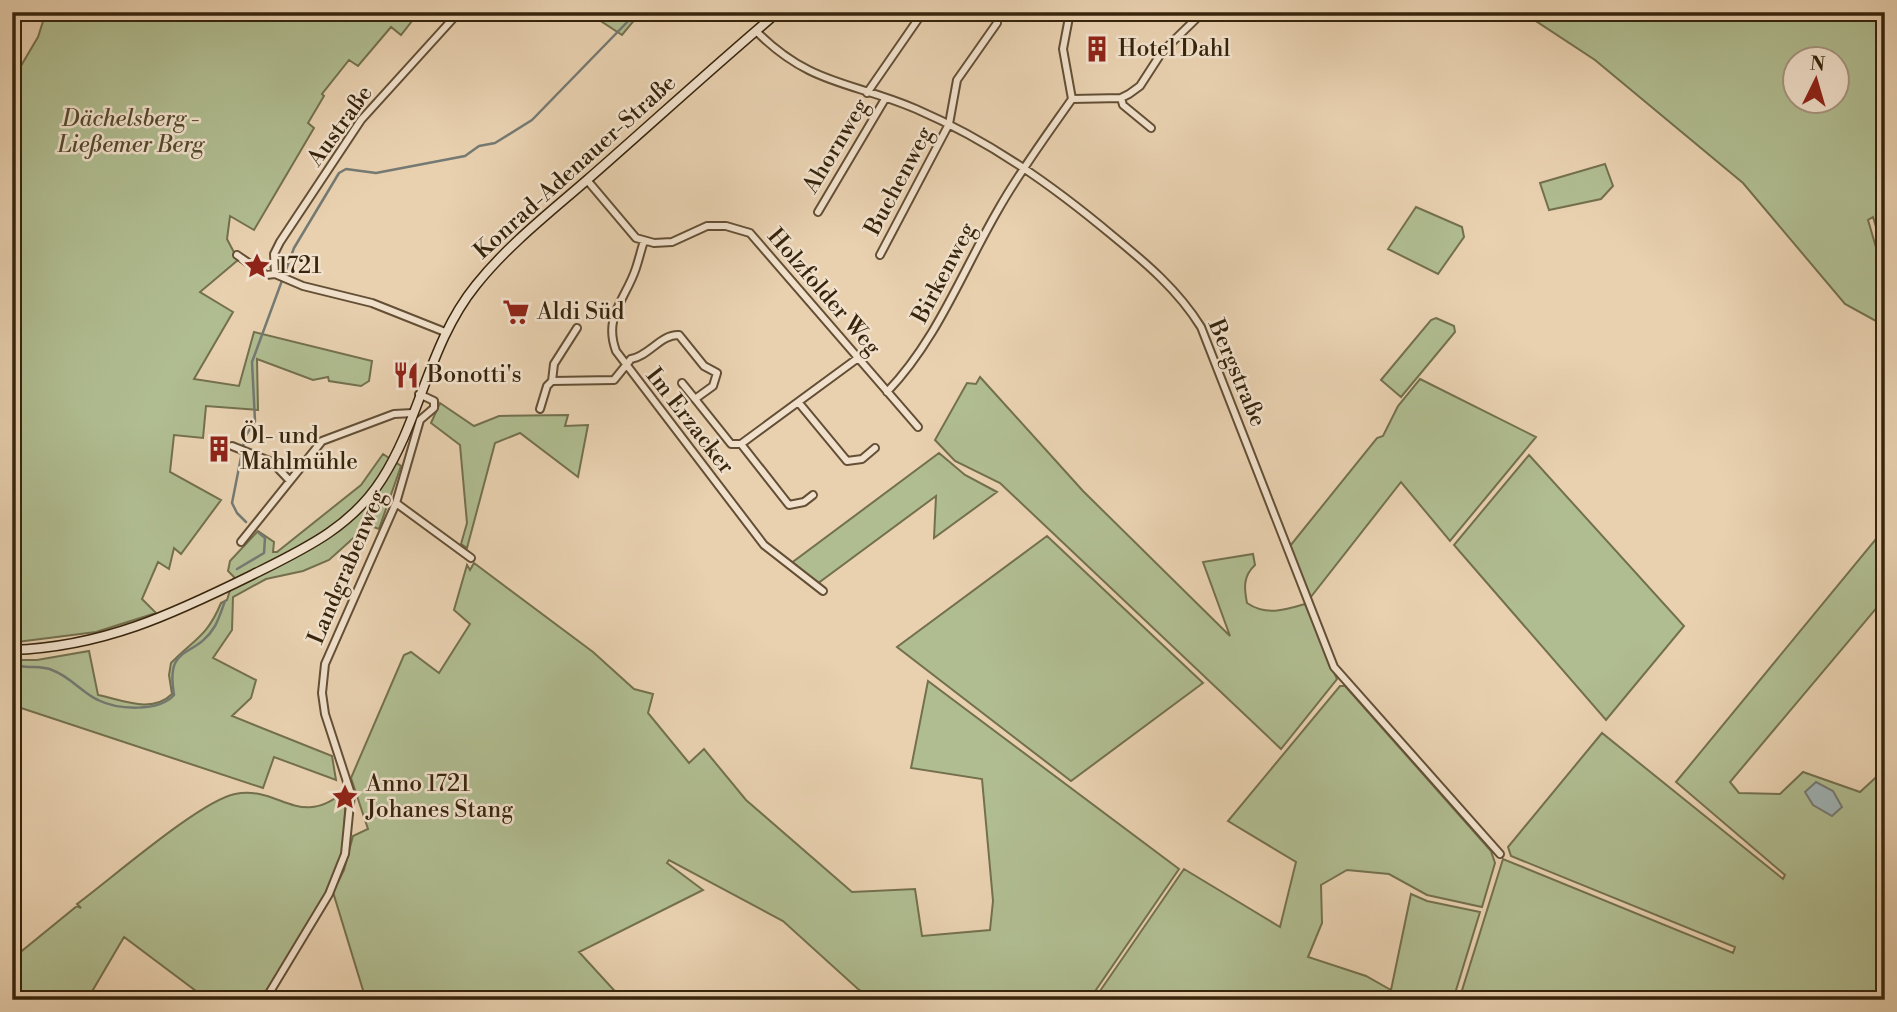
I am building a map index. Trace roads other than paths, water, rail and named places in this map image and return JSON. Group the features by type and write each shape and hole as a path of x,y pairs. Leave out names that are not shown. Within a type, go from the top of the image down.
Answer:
{"main road":[{"name":"Konrad-Adenauer-Straße","path":"12,650 60,646 144,626 323,539 353,515 383,479 445,332 482,278 520,238 778,12"}],"street":[{"name":"Austraße","path":"276,275 274,254 280,242 361,120 459,12"},
{"path":"867,93 923,12"},
{"path":"1070,12 1063,49 1072,99 1121,98 1140,86 1162,52 1203,12"},
{"name":"Buchenweg","path":"880,255 949,124 957,80 997,23"},
{"name":"Bergstraße","path":"756,31 787,60 813,75 949,124 1025,166 1140,259 1190,309 1223,381 1334,667 1500,854"},
{"path":"1121,98 1123,105 1151,128"},
{"name":"Ahornweg","path":"818,212 885,99"},
{"name":"Birkenweg","path":"887,392 908,371 937,326 997,211 1072,99"},
{"path":"587,180 625,227 636,238 644,241"},
{"name":"Holzfolder Weg","path":"644,241 672,242 707,226 726,226 750,233 918,426"},
{"name":"Im Erzacker","path":"644,241 636,268 613,313 612,340 624,364 764,545 823,591"},
{"path":"237,255 266,275 276,275 372,303 445,332"},
{"path":"540,409 547,386 552,381 554,364 577,328"},
{"path":"552,381 614,380 620,375 624,364 641,357 668,337 679,335 704,366 717,373 713,386 695,399"},
{"path":"682,383 731,444 741,444 858,358"},
{"name":"Landgrabenweg","path":"265,1000 329,894 345,854 351,794 325,714 323,678 329,649 396,503 420,420 434,408 434,401 419,394"},
{"path":"799,403 847,461 862,459 875,448"},
{"path":"241,542 322,441 394,414 413,413"},
{"path":"741,444 789,505 804,502 813,495"},
{"path":"239,447 272,462 290,481"},
{"path":"396,503 471,558"}],"water":[{"path":"1816,782 1833,791 1842,807 1832,816 1813,805 1805,792"}],"waterway":[{"path":"246,522 232,503 245,437 255,421 252,362 294,248 339,173 346,169 376,173 465,156 479,146 495,143 532,120 637,12"},
{"path":"237,569 264,553 265,538 259,533"},
{"path":"20,666 52,670 92,697 116,706 138,708 159,704 174,695 172,678 178,659 207,637 225,601"}],"place":[{"name":"Hotel Dahl","path":"1097,49"},
{"name":"1721","path":"257,266"},
{"name":"Aldi Süd","path":"516,312"},
{"name":"Bonotti's","path":"406,375"},
{"name":"Öl- und Mahlmühle","path":"219,449"},
{"name":"Anno 1721 Johanes Stang","path":"345,797"}],"park label":[{"name":"Dächelsberg - Ließemer Berg","path":"131,132"}]}
